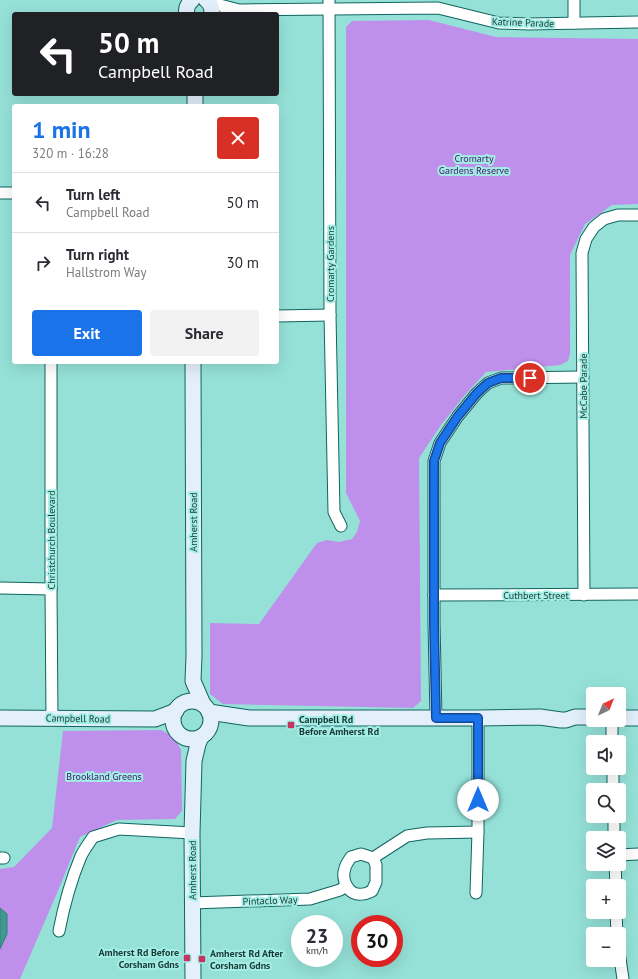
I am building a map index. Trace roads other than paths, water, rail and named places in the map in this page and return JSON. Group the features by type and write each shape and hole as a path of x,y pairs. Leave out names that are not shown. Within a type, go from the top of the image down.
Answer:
{"main road":[{"path":"186,12 187,5 192,0"},
{"name":"Amherst Road","path":"193,364 193,681 211,718 211,723 205,732 194,762 192,833 193,979"},
{"name":"Amherst Road","path":"193,681 174,716 174,722 194,762"},
{"path":"178,708 186,702 191,701 197,702 206,708 249,718 540,717 566,720 575,717 586,717"},
{"name":"Campbell Road","path":"0,718 156,719 178,708"},
{"path":"180,733 190,739 196,739 205,732 249,718"},
{"path":"626,718 638,718"},
{"name":"Campbell Road","path":"156,719 180,733"}],"street":[{"path":"574,0 574,23"},
{"name":"Katrine Parade","path":"233,12 241,10 329,4 438,8 499,23 529,24 638,22"},
{"name":"Cromarty Gardens","path":"329,4 330,315 334,512 341,526"},
{"name":"Katrine Parade","path":"208,5 241,10"},
{"path":"0,192 12,193"},
{"name":"McCabe Parade","path":"584,595 582,253 586,239 594,227 604,219 618,215 638,215"},
{"path":"279,316 330,315"},
{"name":"Christchurch Boulevard","path":"51,364 52,718"},
{"path":"436,718 434,623 434,461 440,443 458,416 477,393 488,383 501,378 583,377"},
{"path":"0,588 51,589"},
{"name":"Cuthbert Street","path":"434,595 638,594"},
{"path":"476,893 478,832 478,718"},
{"path":"59,931 63,908 68,893 82,855 93,837 119,830 192,833"},
{"path":"373,858 407,836 427,833 478,832"},
{"path":"361,854 373,858 376,865 376,882 372,891 357,894 352,893 346,886 344,873 345,866 351,856 361,854"},
{"path":"626,855 638,854"},
{"name":"Pintaclo Way","path":"192,903 310,898 340,890 346,886"},
{"path":"621,967 623,979"}],"water":[{"path":"0,908 7,914 7,934 0,949"}],"place":[{"name":"Campbell Rd Before Amherst Rd","path":"291,725"},
{"name":"Amherst Rd Before Corsham Gdns","path":"187,958"},
{"name":"Amherst Rd After Corsham Gdns","path":"202,959"}],"park label":[{"name":"Cromarty Gardens Reserve","path":"474,164"},
{"name":"Brookland Greens","path":"104,776"}]}
